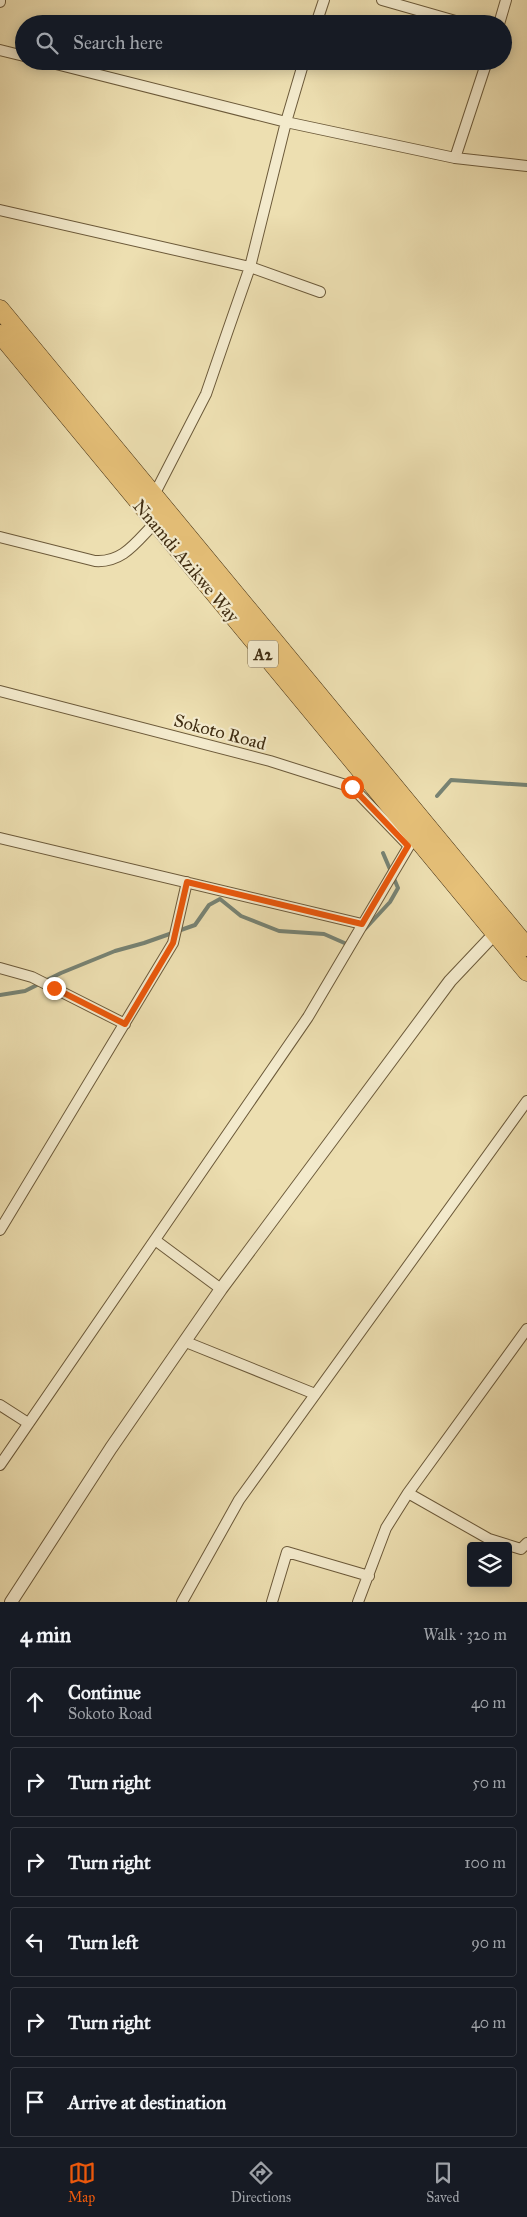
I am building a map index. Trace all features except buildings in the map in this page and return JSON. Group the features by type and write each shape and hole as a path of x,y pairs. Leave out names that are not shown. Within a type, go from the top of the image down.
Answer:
{"highway":[{"name":"Nnamdi Azikwe Way","path":"0,309 501,928 527,972"},
{"name":"Nnamdi Azikwe Way","path":"0,334 155,523 501,928 527,947"}],"street":[{"path":"319,15 324,0"},
{"path":"382,0 434,15"},
{"path":"502,15 506,0"},
{"path":"0,50 15,54"},
{"path":"80,70 286,122 455,158 527,166"},
{"path":"154,497 206,394 250,267 286,122 301,70"},
{"path":"455,158 484,70"},
{"path":"0,210 250,267 320,292"},
{"path":"0,537 95,561 109,562 122,556 155,523"},
{"name":"Sokoto Road","path":"0,691 270,761 352,787 408,846 362,924"},
{"path":"0,838 362,924 308,1017 0,1464"},
{"path":"0,1230 125,1024 174,938 187,882"},
{"path":"11,1602 111,1448 221,1289 450,981 501,928"},
{"path":"0,968 32,977 125,1024"},
{"path":"182,1602 239,1500 527,1101"},
{"path":"156,1240 221,1289"},
{"path":"358,1602 386,1528 408,1493 527,1329"},
{"path":"186,1342 316,1394"},
{"path":"0,1405 28,1423"},
{"path":"408,1493 489,1539 521,1549 527,1543"},
{"path":"272,1602 287,1552 369,1576"}],"waterway":[{"path":"437,796 451,780 527,785"},
{"path":"365,929 390,902 398,888 383,853"},
{"path":"0,995 25,991 61,973 115,951 195,925 209,905 220,899 241,916 279,931 324,934 349,945"}],"route":[{"path":"54,988 125,1024 173,943 187,882 362,924 408,846 352,787"}]}
